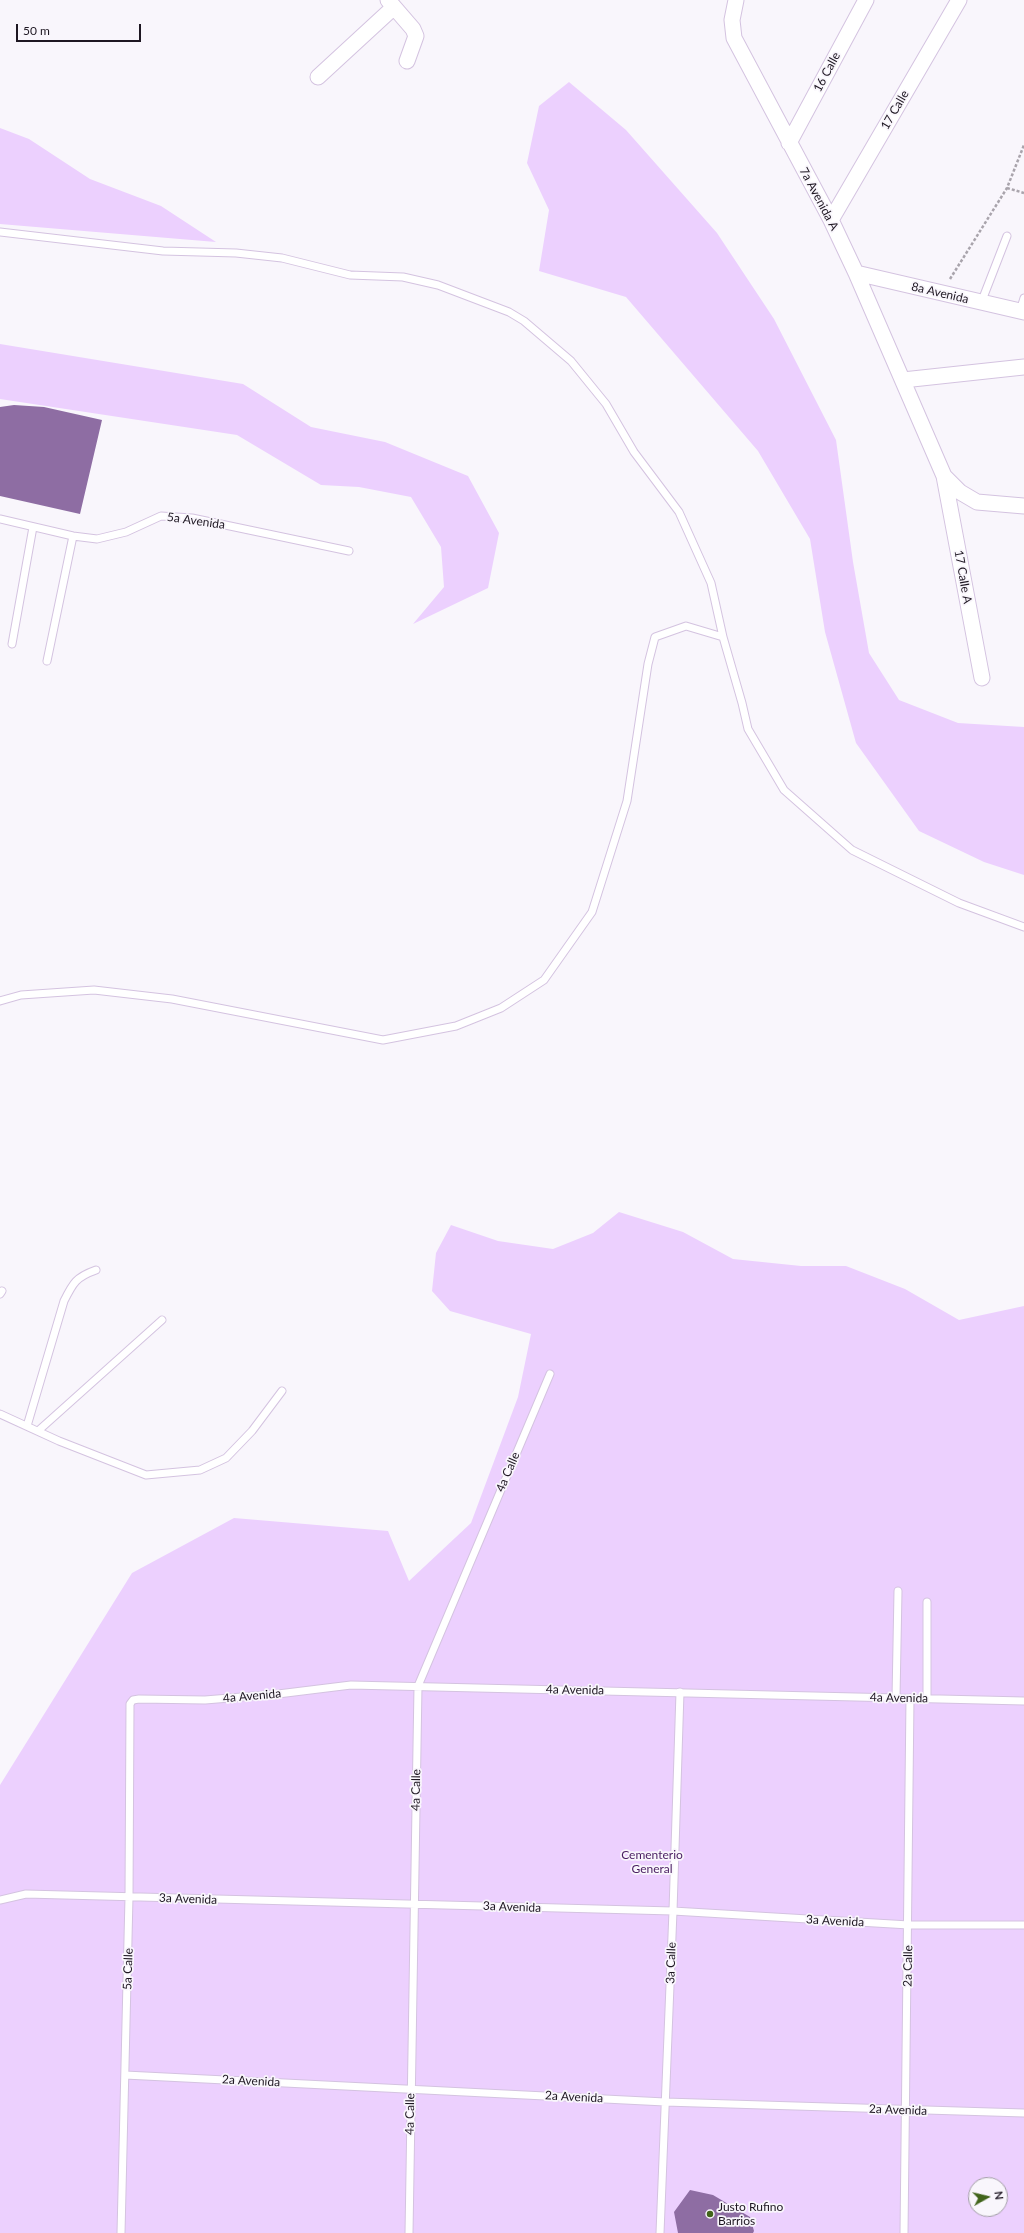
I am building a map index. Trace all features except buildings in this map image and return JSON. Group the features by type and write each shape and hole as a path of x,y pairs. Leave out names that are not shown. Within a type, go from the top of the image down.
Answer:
{"street":[{"name":"7a Avenida A","path":"736,0 732,20 734,38 831,220 856,273 944,476"},
{"name":"16 Calle","path":"789,143 866,0"},
{"name":"17 Calle","path":"831,220 959,0"},
{"path":"318,78 391,4 413,29 416,36 407,61"},
{"name":"8a Avenida","path":"856,273 981,303 1023,307"},
{"path":"903,380 1024,367"},
{"path":"944,476 960,492 977,502 1024,506"},
{"name":"17 Calle A","path":"944,476 982,678"}],"lane":[{"path":"0,232 162,251 236,253 282,258 350,275 403,277 438,285 509,312 524,321 571,362 606,404 634,452 679,512 711,583 723,637 748,729 784,790 852,850 959,902 1024,926"},
{"path":"981,303 1007,236"},
{"name":"5a Avenida","path":"0,519 73,536 97,539 126,532 161,516 192,518 349,551"},
{"path":"12,644 33,527"},
{"path":"47,661 73,536"},
{"path":"0,1002 21,994 94,990 172,999 383,1040 456,1026 501,1008 544,980 592,912 627,801 648,664 655,637 686,626 723,637"},
{"path":"27,1426 64,1301 74,1282 82,1275 96,1270"},
{"path":"38,1431 162,1320"},
{"name":"4a Calle","path":"408,2233 418,1686 550,1374"},
{"path":"0,1414 146,1476 200,1470 226,1458 252,1431 282,1392"},
{"path":"896,1698 898,1591"},
{"path":"926,1602 927,1698"},
{"name":"4a Avenida","path":"130,1704 133,1700 138,1699 205,1700 351,1685 1024,1701"},
{"name":"3a Calle","path":"660,2233 680,1692"},
{"name":"2a Calle","path":"904,2233 909,1925 910,1698"},
{"name":"5a Calle","path":"121,2233 130,1897 130,1704"},
{"name":"3a Avenida","path":"0,1900 26,1894 673,1911 909,1925 1024,1925"},
{"name":"2a Avenida","path":"125,2075 411,2088 665,2102 1024,2113"}],"path":[{"path":"941,294 1007,188 1024,145"},
{"path":"1007,188 1024,193"}],"green space":[{"path":"569,82 626,130 717,233 774,319 836,440 853,562 869,653 899,700 958,723 1024,727 1024,875 984,862 919,831 856,743 825,632 810,539 758,451 626,297 539,271 549,210 527,163 539,106"},
{"path":"0,128 29,139 90,179 161,206 216,242 0,224"},
{"path":"0,344 243,384 311,427 385,442 468,476 499,533 488,588 413,624 444,587 441,547 411,497 359,487 321,485 237,435 0,399"},
{"name":"Cementerio General","path":"619,1212 683,1232 733,1259 801,1266 846,1266 905,1289 959,1320 1024,1306 1024,2233 0,2233 0,1785 132,1573 234,1518 388,1531 409,1581 471,1523 518,1397 531,1334 450,1311 432,1291 436,1253 451,1225 498,1241 553,1249 593,1233"}],"place":[{"name":"Justo Rufino Barrios","path":"710,2214"}]}
